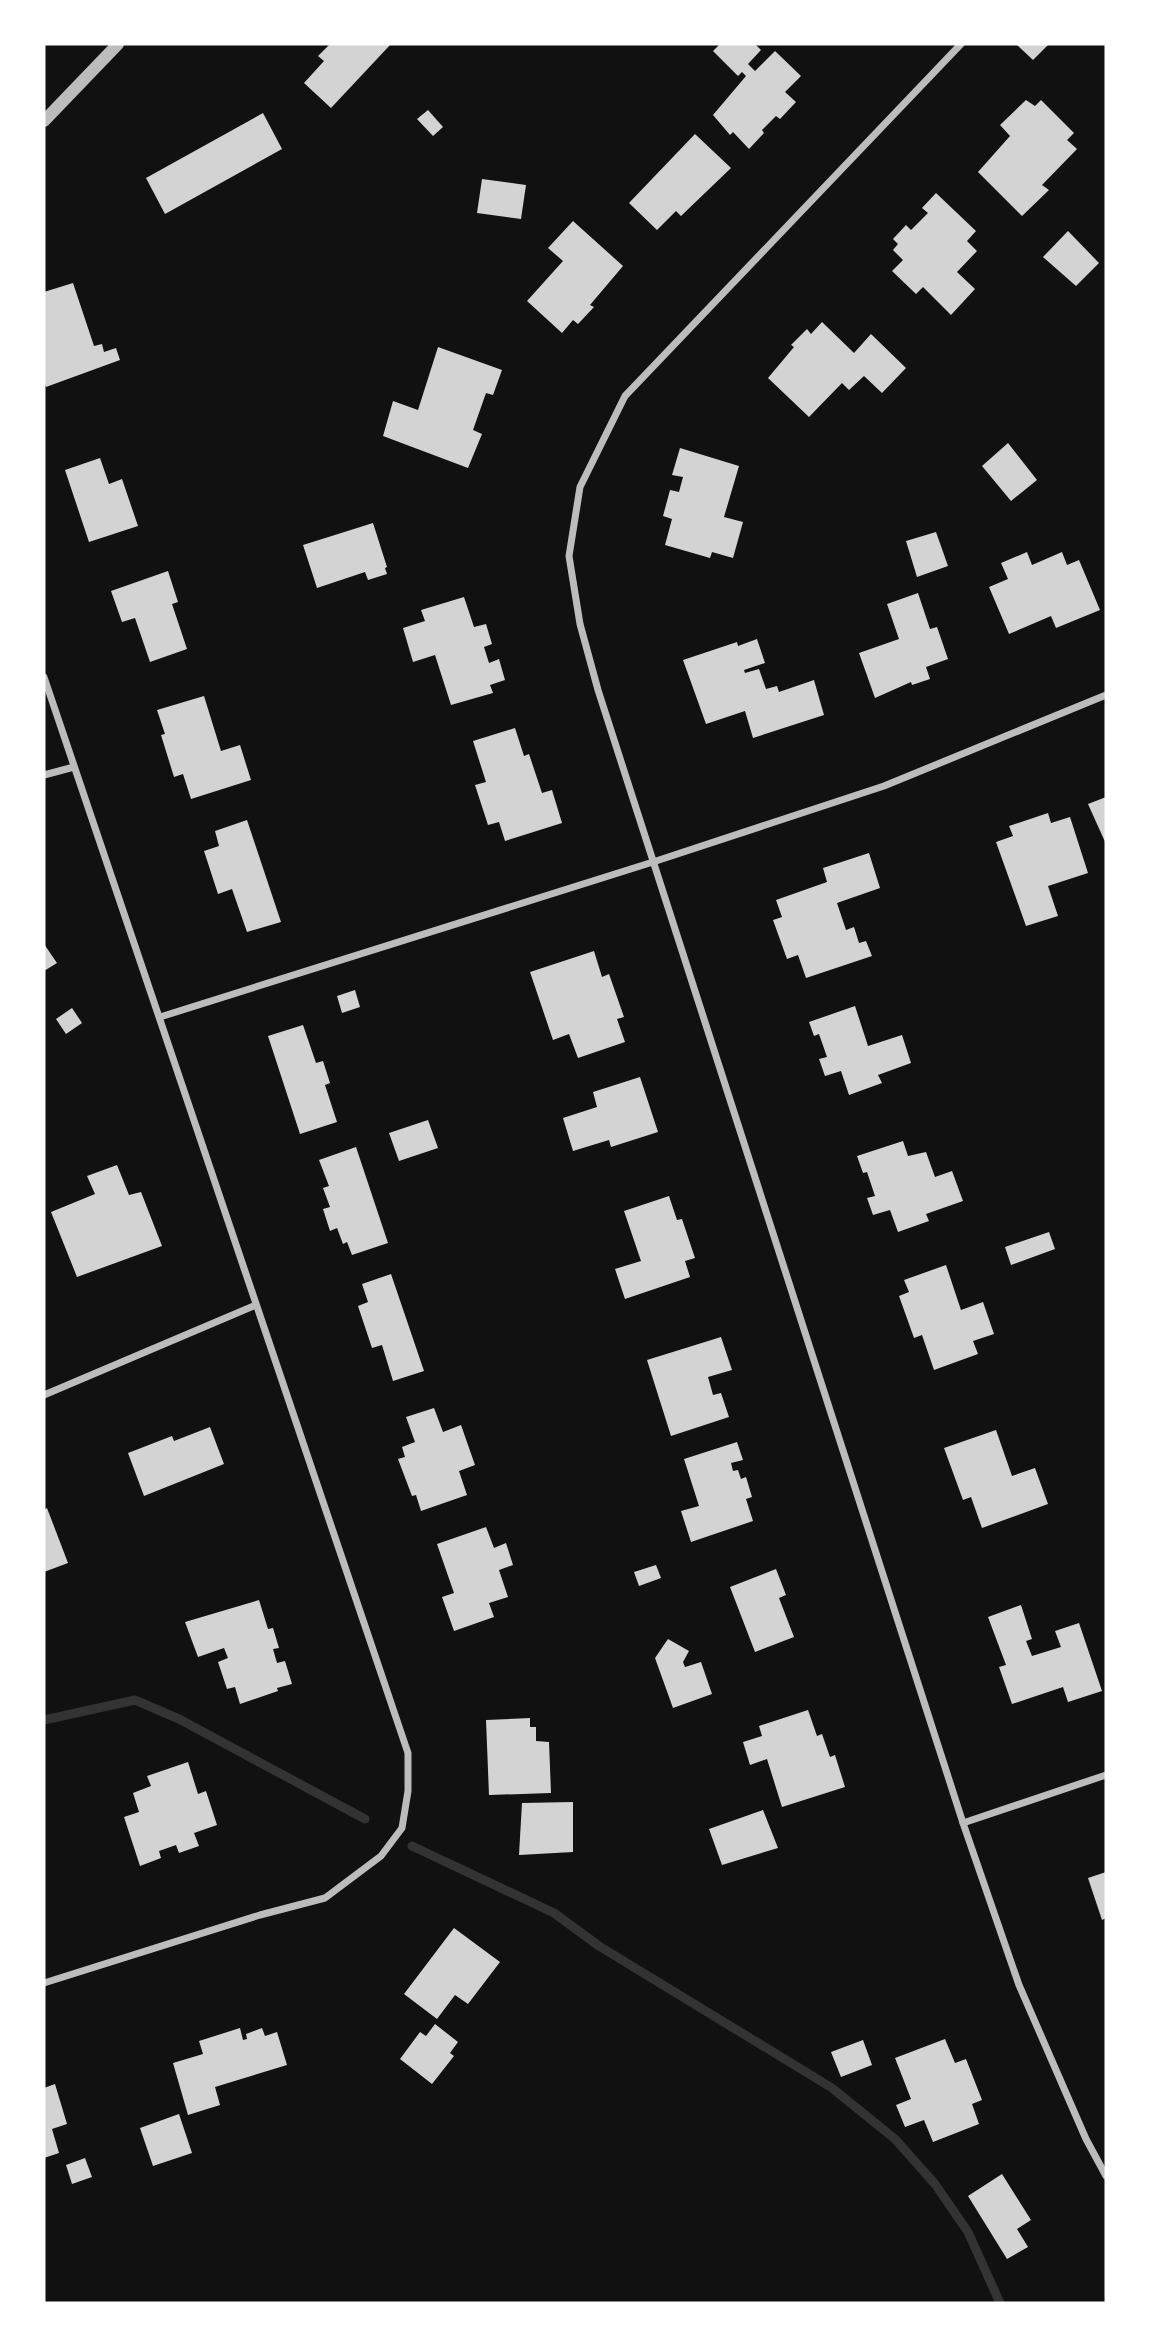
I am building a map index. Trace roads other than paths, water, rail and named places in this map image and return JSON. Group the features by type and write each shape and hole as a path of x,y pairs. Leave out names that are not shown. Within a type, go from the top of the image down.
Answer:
{"street":[{"path":"44,121 118,44"},
{"path":"961,44 625,396 580,487 569,556 580,624 653,862 963,1824 1019,1984 1086,2139 1106,2176"},
{"path":"44,677 408,1753 408,1791 402,1828 380,1856 325,1898 260,1915 44,1983"},
{"path":"159,1017 653,862 884,786 1106,695"},
{"path":"44,775 74,767"},
{"path":"44,1395 256,1305"},
{"path":"963,1824 1106,1775"}],"waterway":[{"path":"44,1720 135,1700 179,1719 365,1819"},
{"path":"412,1846 554,1913 599,1946 832,2088 895,2139 935,2184 968,2232 1000,2303"}]}
